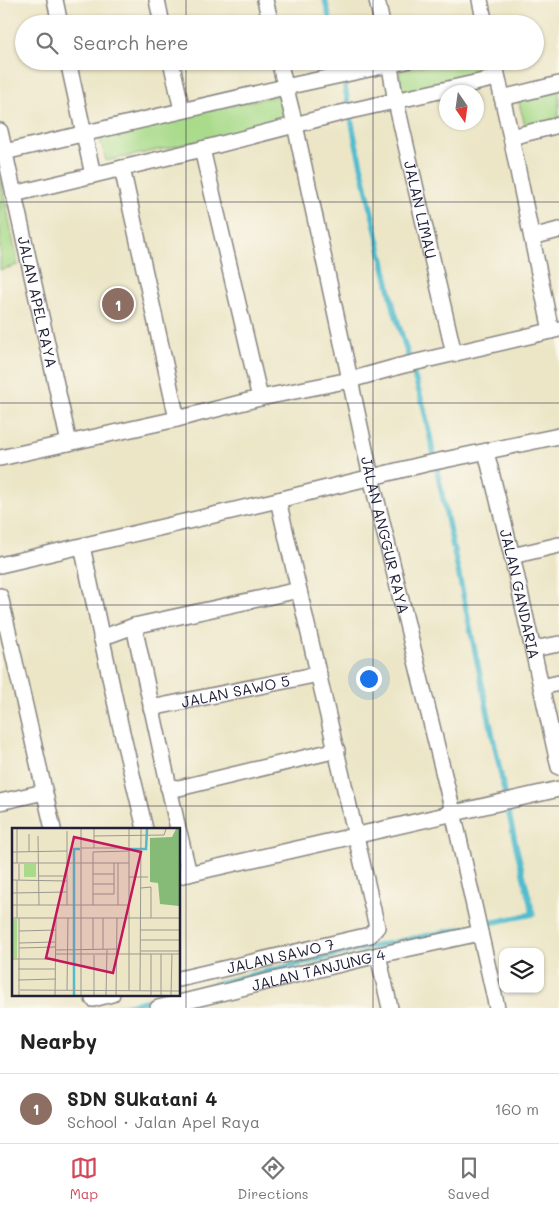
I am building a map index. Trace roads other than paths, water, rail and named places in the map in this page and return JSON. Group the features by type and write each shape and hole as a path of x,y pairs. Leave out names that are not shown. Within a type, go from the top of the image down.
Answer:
{"street":[{"path":"55,0 58,15"},
{"path":"157,0 160,15"},
{"path":"265,0 269,15"},
{"path":"377,0 380,15"},
{"path":"485,1 485,15"},
{"path":"70,70 94,174"},
{"path":"173,70 182,110"},
{"name":"JALAN ANGGUR RAYA","path":"281,70 295,125 371,477 453,812 497,1008"},
{"path":"2,152 360,70"},
{"name":"JALAN LIMAU","path":"391,70 396,102 454,354"},
{"path":"0,458 177,419 260,398 350,380 555,330 532,237 496,70"},
{"path":"14,194 202,149 341,113 497,78"},
{"path":"502,98 559,84"},
{"path":"511,138 559,125"},
{"name":"JALAN APEL RAYA","path":"0,131 2,152 14,194 69,443"},
{"path":"202,149 260,398"},
{"path":"122,168 177,419"},
{"path":"532,237 559,230"},
{"path":"0,564 425,464 559,436"},
{"name":"JALAN GANDARIA","path":"486,452 512,556 559,766"},
{"path":"278,500 356,835"},
{"path":"512,556 559,545"},
{"path":"82,546 120,724 145,828"},
{"path":"101,638 134,626 300,590"},
{"path":"0,596 53,828"},
{"path":"134,626 151,708 174,787 178,828"},
{"path":"533,649 559,644"},
{"name":"JALAN SAWO 5","path":"151,708 319,674"},
{"path":"542,687 559,684"},
{"path":"174,787 337,750"},
{"path":"180,846 184,875 559,789"},
{"path":"0,802 44,792"},
{"name":"JALAN SAWO 7","path":"180,979 370,935 377,927 356,835"},
{"name":"JALAN TANJUNG 4","path":"158,1008 378,955 478,925"},
{"path":"378,955 390,1008"},
{"path":"94,1001 107,996"}],"waterway":[{"path":"325,0 329,15"},
{"path":"180,993 343,953 533,914 515,842 424,408 394,309 355,139 342,70"},
{"path":"117,1008 166,996"}],"place":[{"name":"SDN SUkatani 4","path":"118,304"}]}
